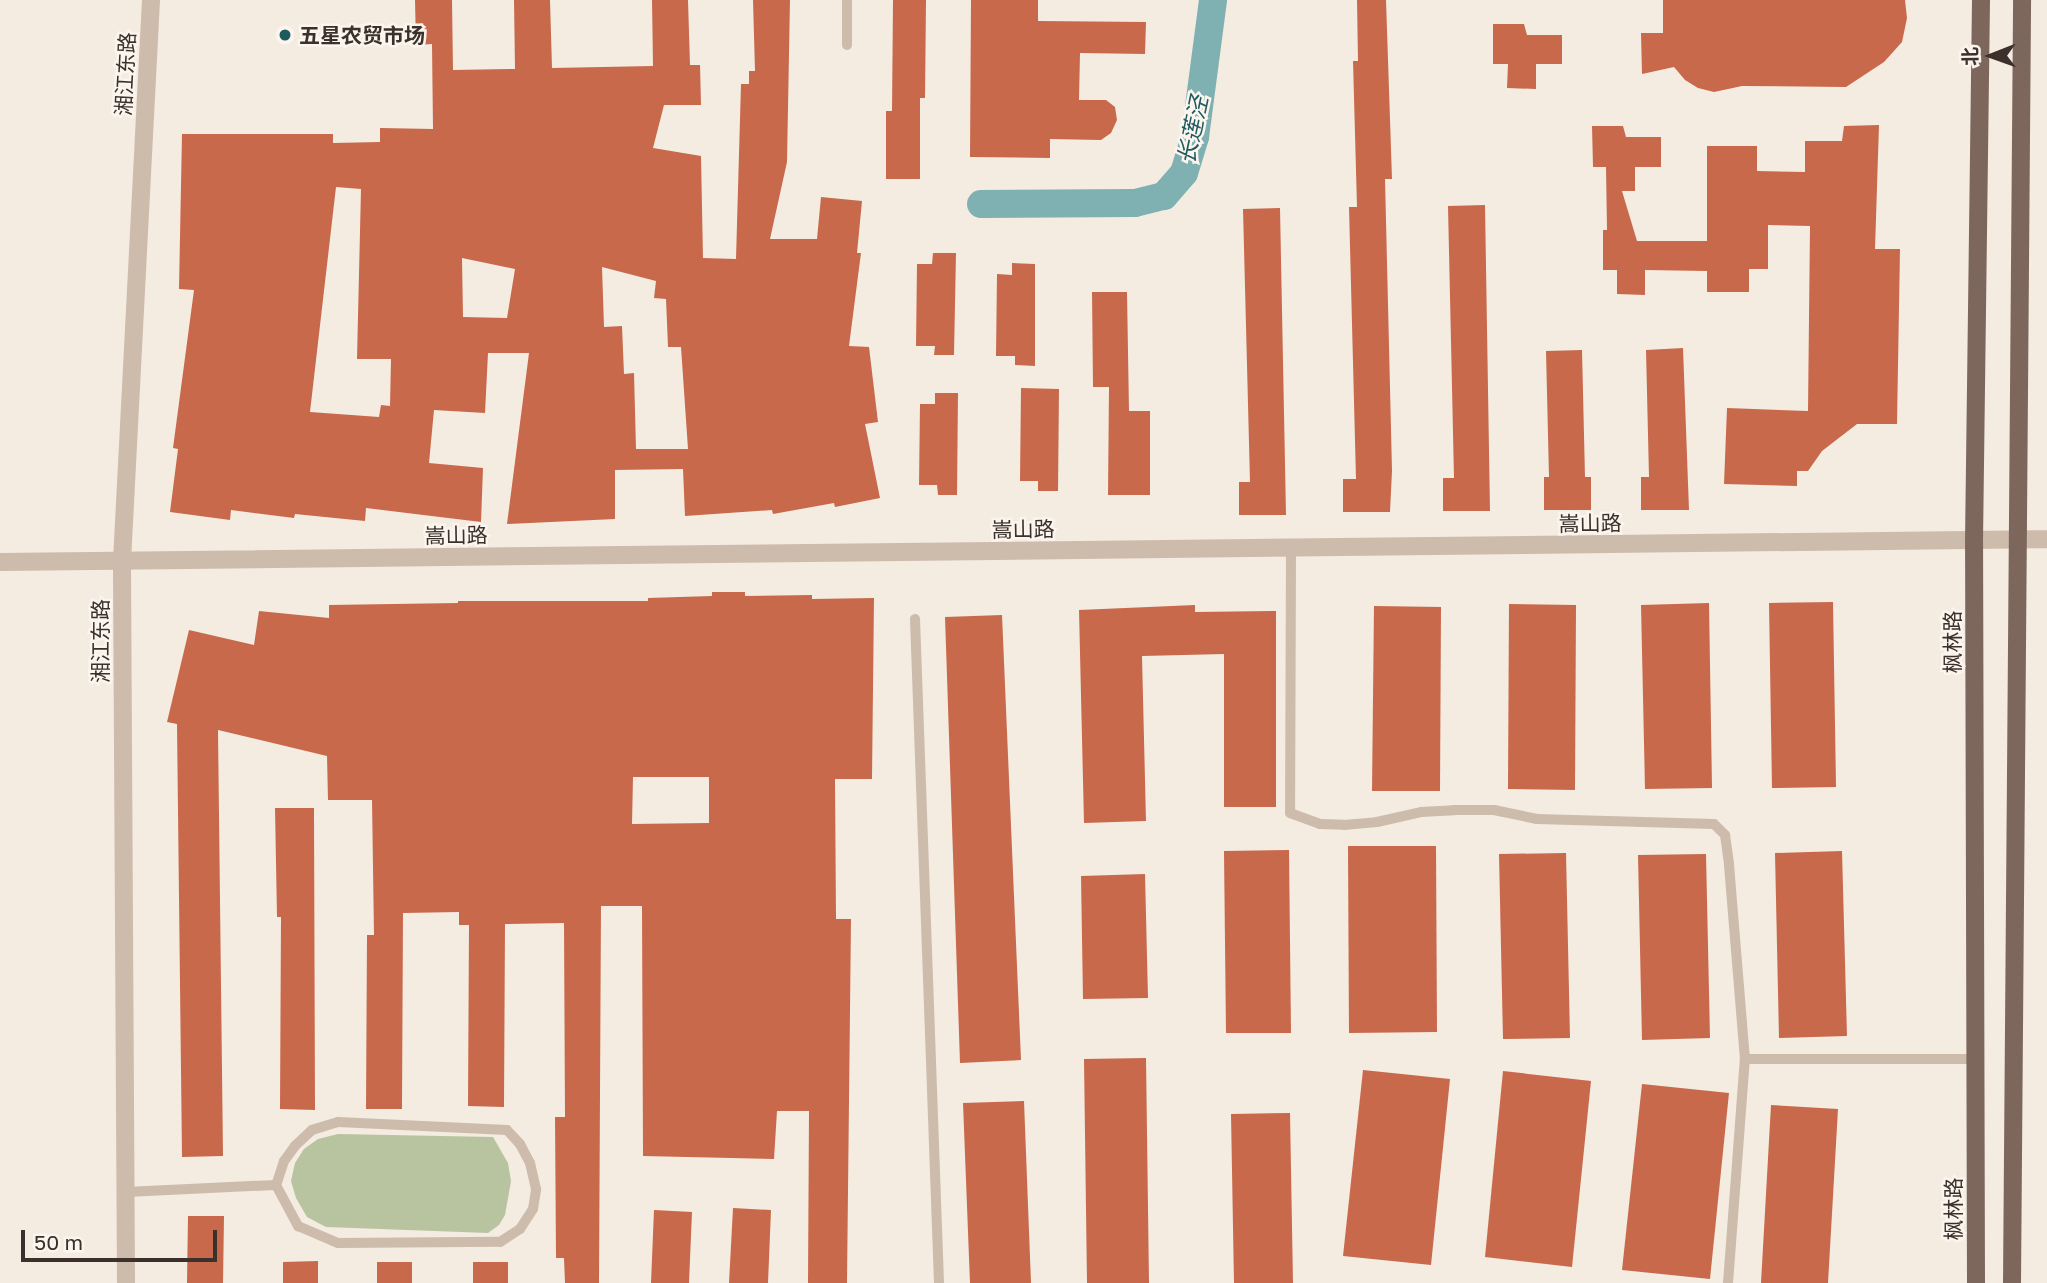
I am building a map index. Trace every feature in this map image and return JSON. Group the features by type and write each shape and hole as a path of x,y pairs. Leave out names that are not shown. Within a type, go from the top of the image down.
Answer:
{"main road":[{"name":"枫林路","path":"1976,1283 1975,542 1981,0"},
{"path":"2012,1283 2022,0"}],"street":[{"name":"湘江东路","path":"126,1283 122,561 151,0"},
{"name":"嵩山路","path":"0,562 1975,542 2047,539"}],"lane":[{"path":"847,0 847,45"},
{"path":"1291,549 1290,813 1320,824 1344,825 1377,822 1421,812 1494,810 1537,819 1714,824 1725,835 1745,1059 1728,1283"},
{"path":"915,619 939,1283"},
{"path":"1745,1059 1975,1059"},
{"path":"338,1122 507,1130 520,1144 530,1163 536,1189 533,1209 520,1229 500,1242 338,1243 298,1226 276,1185 284,1161 295,1146 312,1130 338,1122"},
{"path":"126,1192 276,1185"}],"green space":[{"path":"338,1134 493,1137 508,1163 511,1181 505,1215 499,1225 488,1233 326,1227 307,1217 296,1198 291,1181 295,1163 304,1149 318,1139"}],"building":[{"path":"415,0 452,0 453,70 515,69 514,0 550,0 552,68 653,66 652,0 688,0 690,65 700,65 701,105 664,105 653,148 701,156 703,258 736,259 741,84 749,84 749,71 755,71 753,0 790,0 787,162 770,239 817,239 821,197 862,201 857,253 861,253 849,346 869,347 878,422 865,424 880,498 835,507 834,503 773,514 772,510 685,516 683,469 615,470 615,519 507,524 529,353 488,353 485,413 434,410 429,463 483,468 481,522 366,508 365,521 295,514 294,518 231,510 230,520 170,512 178,449 173,448 194,290 179,289 182,134 333,134 333,143 380,142 380,128 433,129 432,44 416,45","holes":["336,187 361,189 357,359 391,359 390,406 381,405 379,417 310,412","462,258 515,269 507,318 463,317","602,267 656,281 654,298 666,299 668,347 681,347 688,449 636,449 634,373 624,374 622,326 604,327"]},
{"path":"893,0 926,0 925,98 920,98 920,179 886,179 886,111 892,111"},
{"path":"971,0 1038,0 1038,21 1146,22 1145,54 1080,53 1079,100 1106,100 1115,107 1117,120 1111,133 1101,140 1050,139 1050,158 970,157"},
{"path":"1357,0 1386,0 1392,179 1385,179 1392,471 1390,512 1343,512 1343,479 1356,479 1349,207 1357,207 1353,61 1358,61"},
{"path":"1663,0 1905,0 1907,18 1902,42 1884,62 1846,87 1742,86 1714,92 1698,88 1685,80 1674,67 1642,74 1641,33 1663,33"},
{"path":"1493,24 1524,24 1527,35 1562,35 1562,64 1536,64 1536,89 1507,88 1508,64 1493,64"},
{"path":"1879,125 1875,249 1900,249 1897,424 1857,424 1822,451 1808,471 1797,471 1797,486 1724,484 1727,408 1808,411 1810,226 1768,225 1768,269 1749,269 1749,292 1707,292 1707,271 1645,270 1645,295 1617,294 1617,270 1603,270 1603,230 1607,230 1606,167 1593,167 1592,126 1623,126 1626,137 1661,137 1661,167 1635,167 1635,191 1622,191 1637,241 1707,241 1707,146 1757,146 1757,171 1805,172 1805,141 1842,141 1844,126"},
{"path":"1485,205 1490,511 1443,511 1443,478 1454,478 1448,206"},
{"path":"1280,208 1286,515 1239,515 1239,482 1250,482 1243,209"},
{"path":"933,253 956,253 954,355 934,355 935,346 916,346 917,264 932,264"},
{"path":"1012,263 1035,264 1035,366 1015,365 1015,356 996,356 997,274 1012,275"},
{"path":"1092,292 1127,292 1129,411 1150,411 1150,495 1108,495 1109,387 1093,387"},
{"path":"1683,348 1689,510 1641,510 1641,477 1649,477 1646,350"},
{"path":"1582,350 1585,477 1591,477 1591,510 1544,510 1544,477 1549,477 1546,351"},
{"path":"1021,388 1059,389 1058,491 1038,491 1038,481 1020,481"},
{"path":"935,393 958,393 957,495 938,495 937,485 919,485 920,404 935,404"},
{"path":"712,592 745,592 745,596 874,598 872,779 835,779 836,919 851,919 847,1283 808,1283 809,1111 777,1111 774,1159 643,1156 642,906 601,906 599,1283 565,1283 564,1258 556,1258 555,1117 565,1117 564,923 505,924 504,1107 468,1106 469,925 459,925 459,912 403,913 402,1109 366,1109 367,935 374,935 372,800 328,800 327,756 218,730 223,1156 182,1157 177,724 167,722 189,630 254,645 259,611 329,618 329,605 458,601 648,601 648,598 712,596","holes":["633,777 709,777 709,823 632,824"]},
{"path":"1833,602 1836,787 1772,788 1769,603"},
{"path":"1709,603 1712,788 1645,789 1641,605"},
{"path":"1509,604 1576,605 1575,790 1508,789"},
{"path":"1195,605 1195,612 1276,611 1276,807 1224,807 1224,654 1142,656 1146,821 1084,823 1079,610"},
{"path":"1374,606 1441,607 1440,791 1372,791"},
{"path":"1002,615 1021,1060 960,1063 945,617"},
{"path":"275,808 314,808 315,1110 280,1109 281,917 277,917"},
{"path":"1348,846 1436,846 1437,1032 1349,1033"},
{"path":"1289,850 1291,1033 1226,1033 1224,851"},
{"path":"1842,851 1847,1036 1779,1038 1775,853"},
{"path":"1566,853 1570,1038 1503,1039 1499,854"},
{"path":"1706,854 1710,1038 1642,1040 1638,855"},
{"path":"1145,874 1148,998 1083,999 1081,876"},
{"path":"1146,1058 1149,1283 1087,1283 1084,1059"},
{"path":"1363,1070 1450,1079 1431,1265 1343,1256"},
{"path":"1503,1071 1591,1081 1572,1267 1485,1257"},
{"path":"1642,1084 1729,1093 1710,1279 1622,1270"},
{"path":"1024,1101 1031,1283 970,1283 963,1103"},
{"path":"1771,1105 1838,1109 1828,1283 1761,1283"},
{"path":"1290,1113 1293,1283 1234,1283 1231,1114"},
{"path":"733,1208 771,1210 768,1283 729,1283"},
{"path":"654,1210 692,1212 689,1283 651,1283"},
{"path":"188,1216 224,1216 223,1283 187,1283"},
{"path":"318,1261 318,1283 283,1283 283,1262"},
{"path":"377,1262 412,1262 412,1283 377,1283"},
{"path":"473,1262 508,1262 508,1283 473,1283"}],"waterway":[{"name":"长莲泾","path":"981,204 1135,203 1164,196 1184,173 1195,137 1213,0"}],"place":[{"name":"五星农贸市场","path":"285,35"}]}
